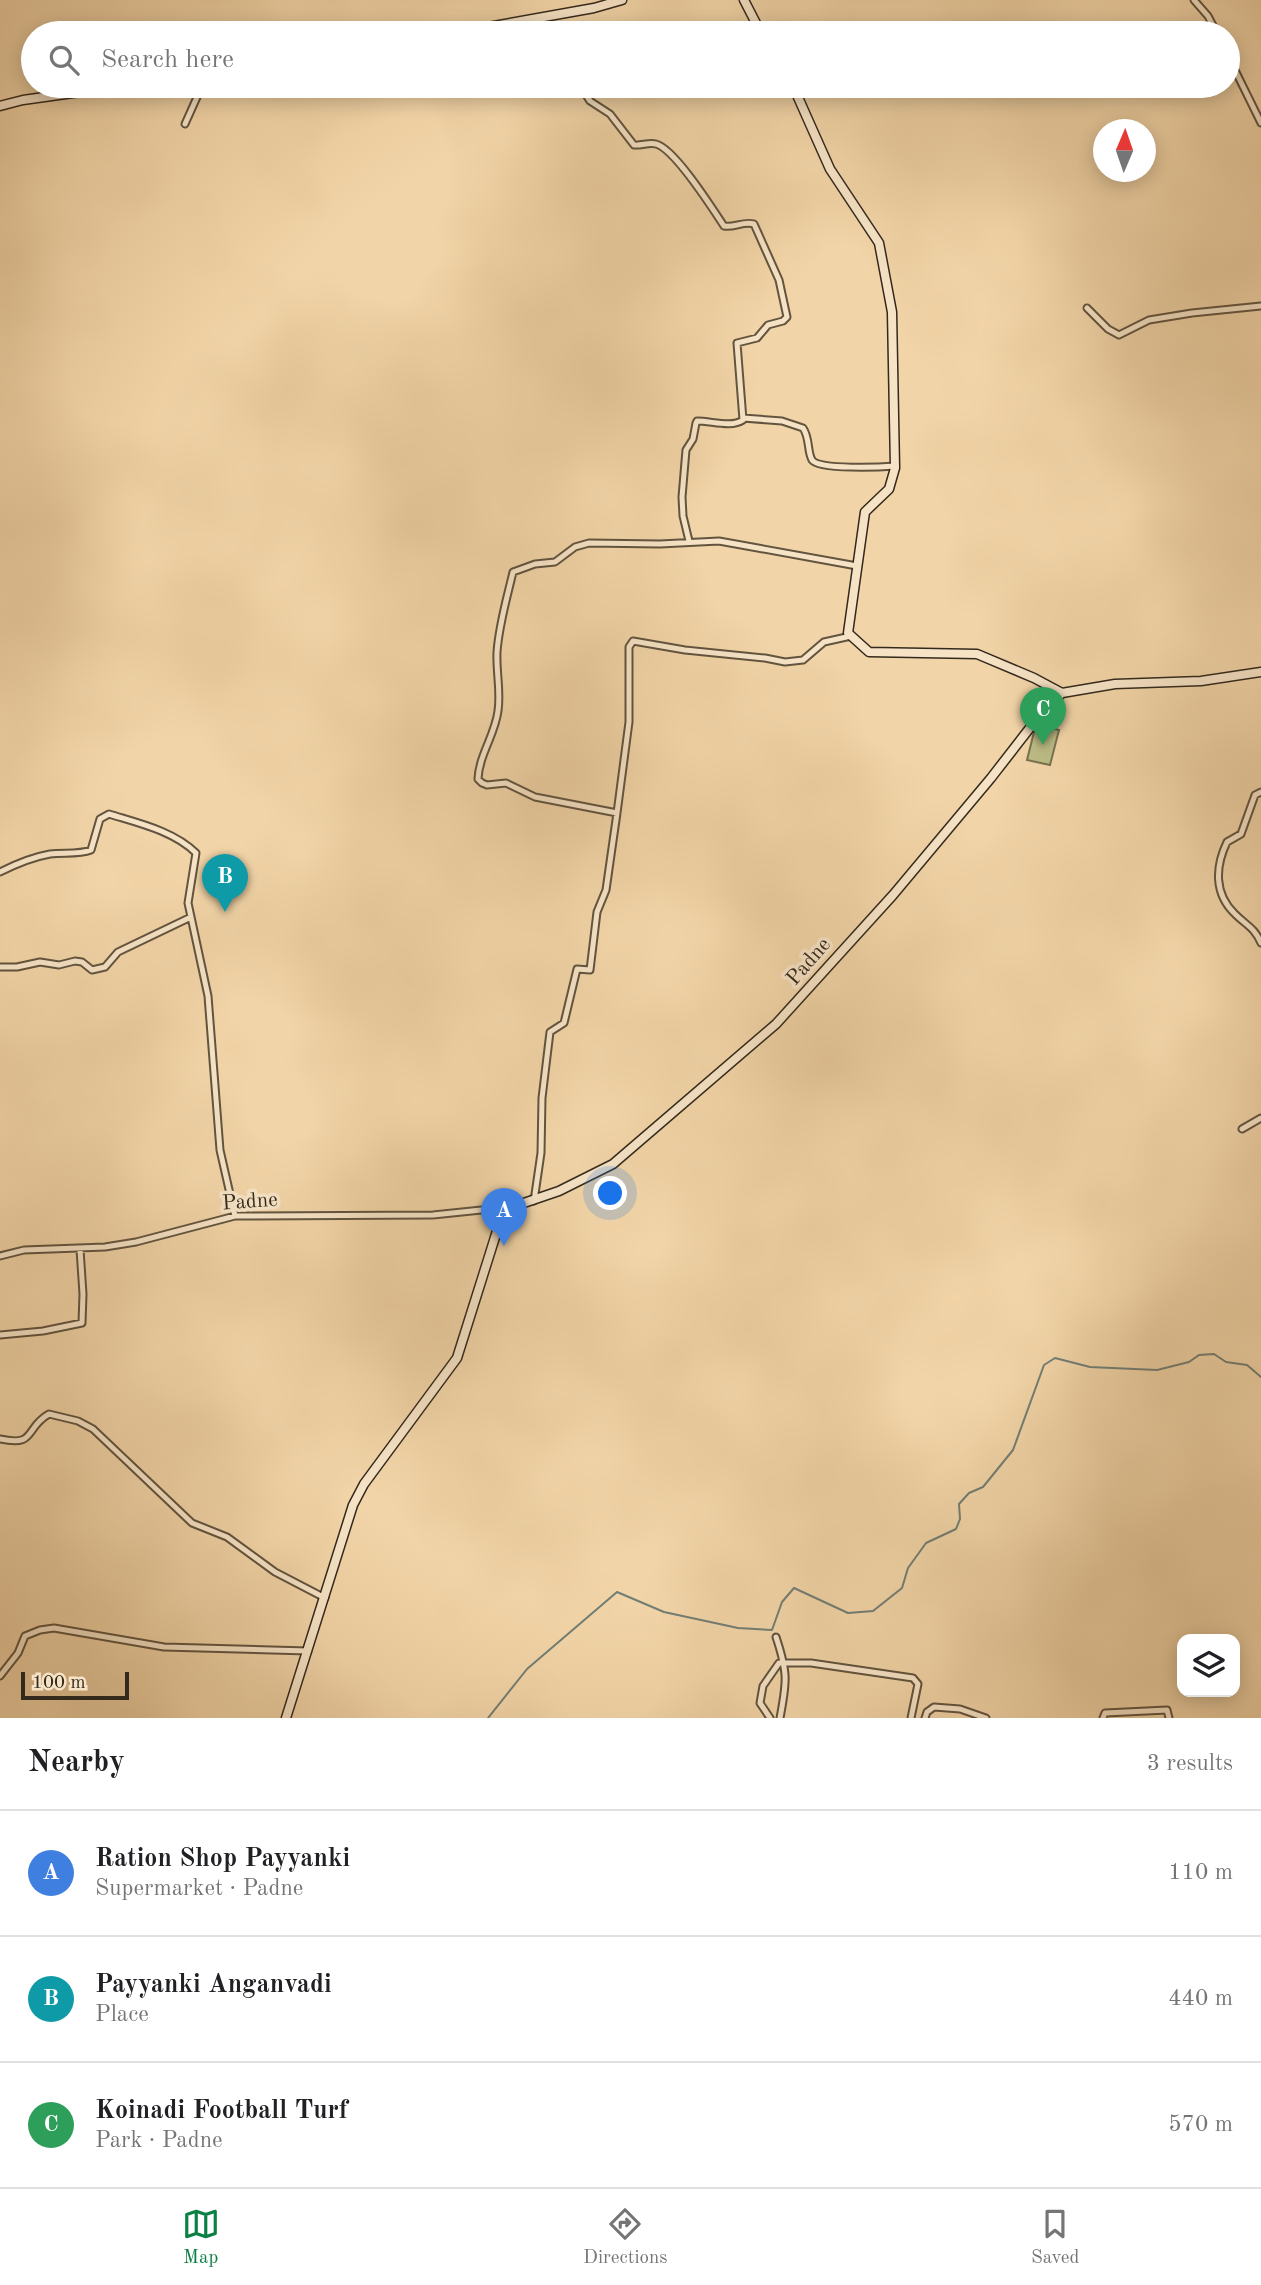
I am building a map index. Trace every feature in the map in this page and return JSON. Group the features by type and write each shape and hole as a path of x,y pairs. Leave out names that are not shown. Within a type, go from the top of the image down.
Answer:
{"main road":[{"path":"524,21 622,0"},
{"path":"744,0 755,21"},
{"path":"0,106 37,98"},
{"path":"798,98 830,169 879,243 892,312 895,467 889,489 864,512 848,633 869,652 977,654 1062,693 1115,684 1201,681 1261,672"},
{"name":"Padne","path":"506,1211 559,1191 613,1164 776,1024 893,895 983,788 1043,711 1062,693"},
{"path":"286,1718 326,1598 353,1505 364,1484 457,1358 498,1223 506,1211"}],"street":[{"path":"1194,0 1211,21"},
{"path":"1240,80 1261,122"},
{"path":"185,124 197,98"},
{"path":"588,98 610,114 634,145 657,144 665,150 698,186 724,226 754,224 779,280 787,317 768,325 757,338 737,343 743,418 740,423 733,425 715,421 695,423 693,439 686,450 682,498 689,541"},
{"path":"1087,308 1108,329 1119,335 1149,320 1261,306"},
{"path":"743,418 782,421 803,428 812,459 819,464 864,468 895,467"},
{"path":"617,813 535,797 506,783 487,785 478,779 485,749 498,715 497,654 500,624 513,572 535,564 555,562 575,547 589,543 660,544 689,541 719,541 857,566"},
{"path":"534,1201 541,1153 542,1098 550,1032 564,1023 578,969 590,971 597,912 606,890 629,722 629,648 633,641 785,662 803,660 824,642 851,636"},
{"path":"1261,792 1255,795 1241,834 1227,842 1218,866 1220,888 1227,906 1255,929 1261,943"},
{"path":"0,872 32,858 91,850 100,819 109,814 167,834 196,853 187,894 208,996 220,1150 235,1216"},
{"path":"0,967 18,967 40,962 59,965 82,962 92,970 99,969 105,967 118,952 191,917"},
{"path":"1242,1129 1261,1118"},
{"name":"Padne","path":"0,1256 24,1250 80,1250 136,1242 235,1216 433,1215 491,1209 506,1211"},
{"path":"0,1335 82,1323 80,1250"},
{"path":"0,1440 18,1443 25,1440 42,1418 49,1414 78,1421 93,1429 192,1523 227,1537 275,1572 326,1598"},
{"path":"0,1676 18,1653 26,1636 54,1628 164,1647 308,1651"},
{"path":"776,1637 785,1663 786,1687 780,1718"},
{"path":"770,1718 760,1703 763,1686 779,1663 811,1663 913,1678 918,1684 911,1718"},
{"path":"925,1718 933,1707 960,1709 986,1718"},
{"path":"1103,1718 1105,1713 1167,1710 1169,1718"}],"green space":[{"path":"1036,724 1059,730 1050,765 1027,760"}],"waterway":[{"path":"488,1718 527,1669 617,1592 664,1612 738,1628 772,1630 782,1602 794,1588 848,1613 873,1611 902,1588 908,1568 926,1543 956,1529 960,1519 959,1504 969,1493 983,1487 1013,1450 1044,1365 1055,1358 1090,1367 1157,1370 1189,1362 1199,1355 1214,1354 1226,1362 1247,1365 1261,1377"}],"place":[{"name":"Koinadi Football Turf","path":"1043,745"},
{"name":"Payyanki Anganvadi","path":"225,912"},
{"name":"Ration Shop Payyanki","path":"504,1246"}]}
